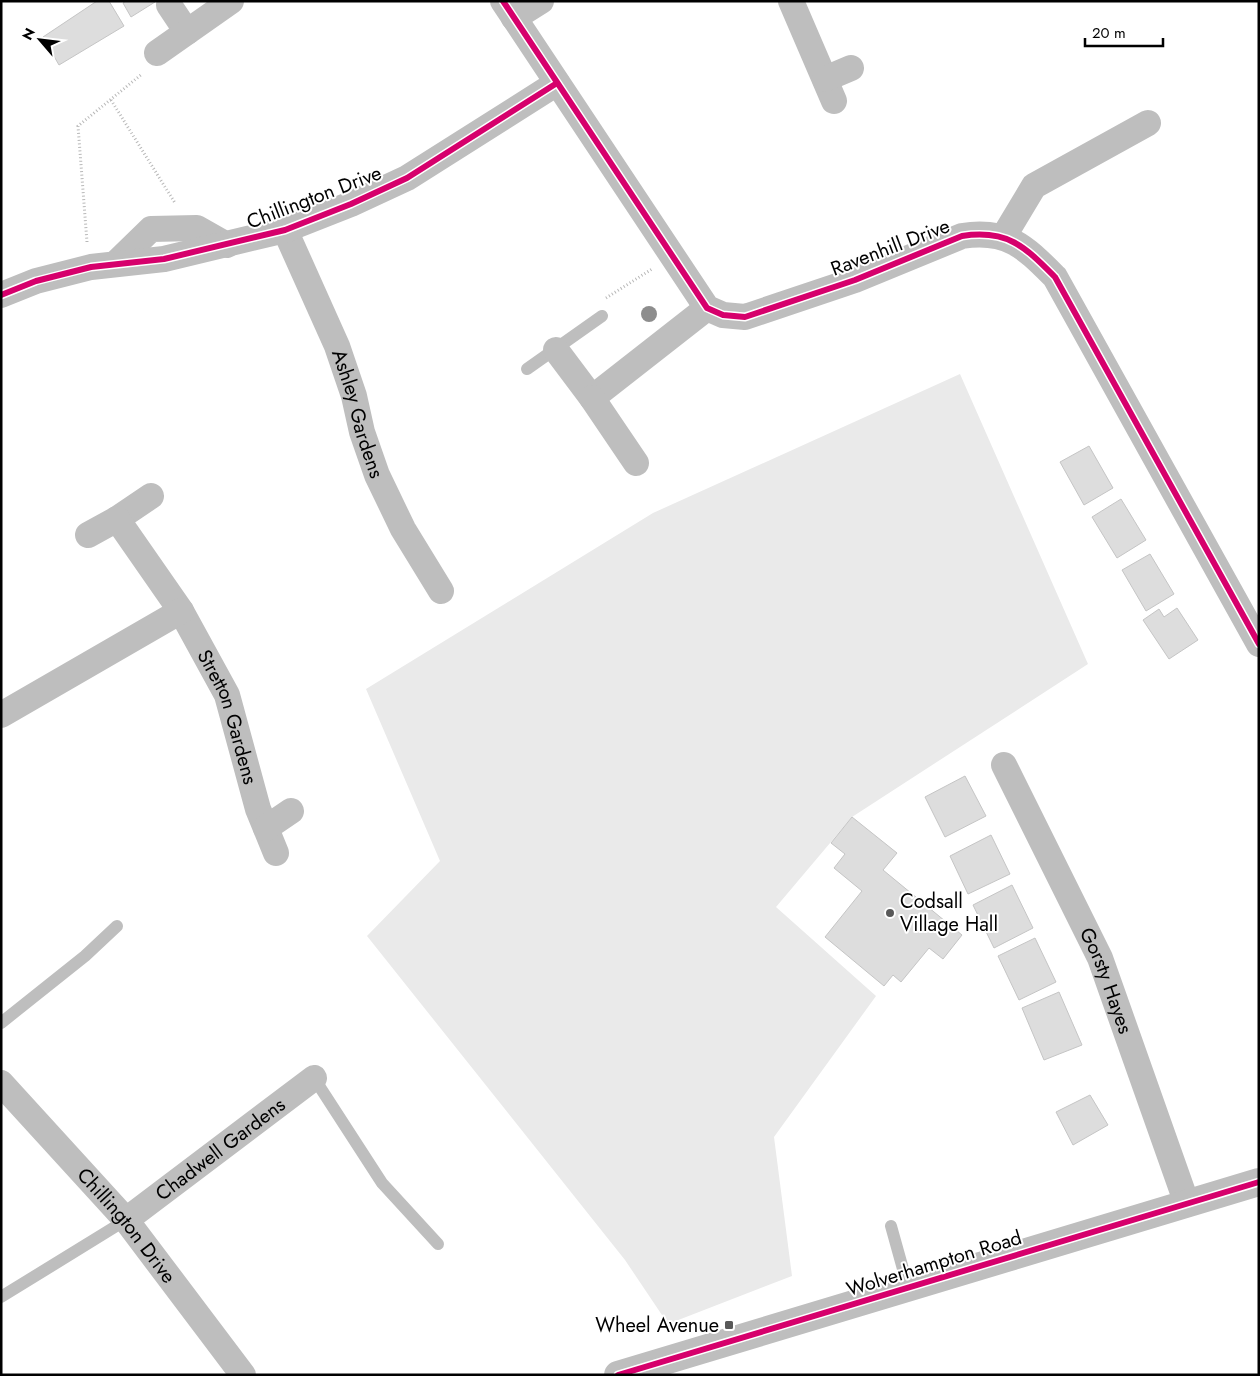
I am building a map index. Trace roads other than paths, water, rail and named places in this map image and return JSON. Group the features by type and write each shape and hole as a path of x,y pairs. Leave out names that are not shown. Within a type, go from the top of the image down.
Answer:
{"street":[{"path":"157,52 231,1"},
{"path":"541,1 509,10 708,308 592,398"},
{"path":"791,1 830,90 851,68"},
{"path":"168,3 187,32"},
{"name":"Chillington Drive","path":"1,295 36,281 115,264 164,259 285,230 351,204 406,178 557,83"},
{"path":"1004,236 1034,186 1148,123"},
{"name":"Ashley Gardens","path":"285,230 337,346 354,396 362,432 377,475 403,529 441,591"},
{"name":"Ravenhill Drive","path":"708,308 723,315 745,317 855,280 962,236 981,233 1004,236 1027,249 1055,277 1259,644"},
{"path":"556,350 592,398 636,463"},
{"path":"88,535 117,519 151,496"},
{"name":"Stretton Gardens","path":"117,519 181,611 227,695 248,775 276,853"},
{"path":"1,716 181,611"},
{"name":"Gorsty Hayes","path":"1004,765 1100,958 1187,1204"},
{"path":"266,828 291,812"},
{"name":"Chadwell Gardens","path":"126,1220 314,1078"},
{"name":"Chillington Drive","path":"1,1083 126,1220 243,1375"},
{"name":"Wolverhampton Road","path":"618,1375 1259,1182"}],"lane":[{"path":"527,369 602,316"},
{"path":"1,1023 85,956 117,926"},
{"path":"314,1078 382,1184 438,1244"},
{"path":"1,1297 126,1220"},
{"path":"891,1226 908,1287"}],"place":[{"name":"Codsall Village Hall","path":"890,913"},
{"name":"Wheel Avenue","path":"729,1325"}]}
